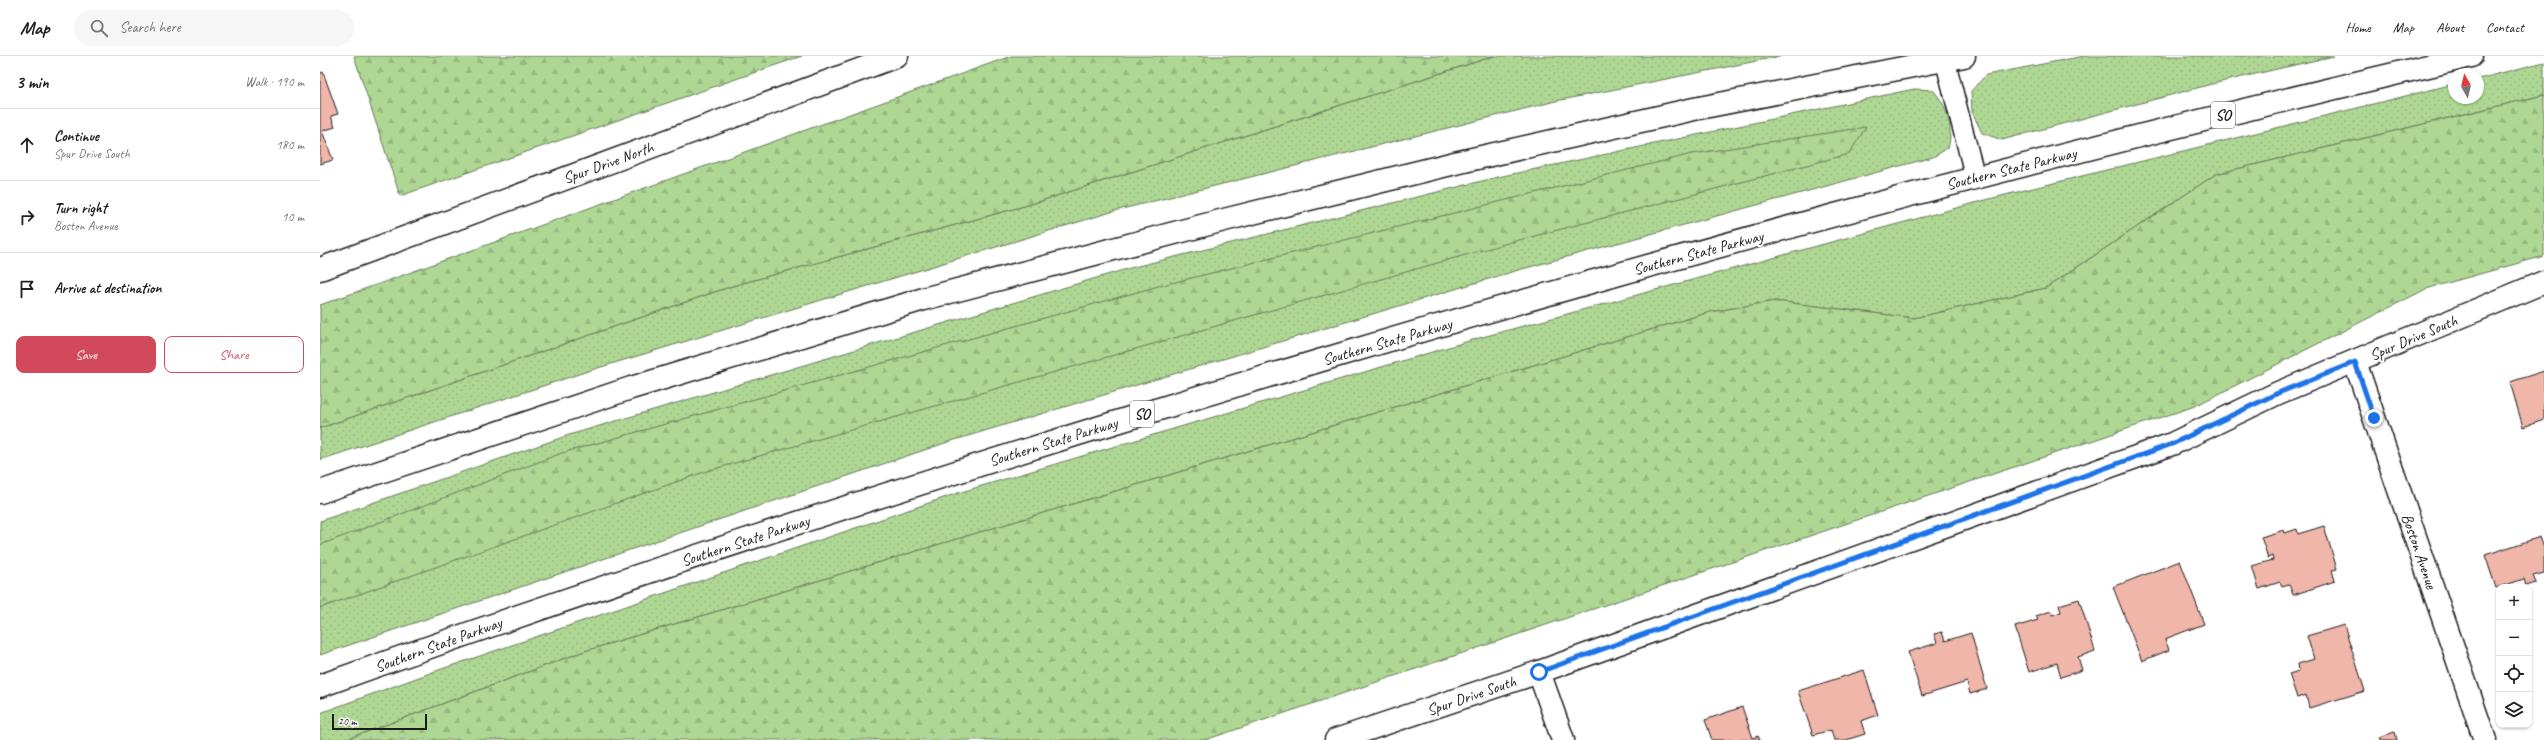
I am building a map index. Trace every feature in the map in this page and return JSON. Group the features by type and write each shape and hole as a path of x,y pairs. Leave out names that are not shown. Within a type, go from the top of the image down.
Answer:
{"main road":[{"name":"Spur Drive North","path":"320,269 897,56"},
{"name":"Southern State Parkway","path":"320,686 500,621 875,496 1280,372 1627,271 1975,177 2287,98 2471,56"},
{"path":"320,492 631,388 927,298 1224,220 1456,163 1694,109 1954,58"},
{"name":"Spur Drive South","path":"1336,740 1539,672 2172,444 2278,393 2544,282"},
{"name":"Boston Avenue","path":"2355,362 2485,740"},
{"path":"1539,672 1563,740"}],"lane":[{"path":"1954,58 1975,177"}],"green space":[{"path":"354,56 802,56 400,196"},
{"path":"1011,56 1494,56 1028,205 732,286 320,428 320,305"},
{"path":"1494,56 1782,56 1556,101 1118,210 588,371 320,460 320,428 732,286 1028,205"},
{"path":"2084,56 2334,56 2212,84 2002,140 1982,133 1972,112 1971,91 1986,75"},
{"path":"2544,62 2544,95 2216,174 2046,288 1914,318 1775,301 1710,312 582,652 345,740 320,740 320,713 430,673 958,493 1479,338 1993,198 2448,85 2448,104 2484,104 2484,77"},
{"path":"1914,89 1933,90 1942,103 1948,117 1950,125 1950,140 1948,148 1933,157 1515,271 948,442 320,655 320,521 569,435 1130,268 1498,177"},
{"path":"2544,95 2544,256 2426,289 2195,406 1205,740 345,740 582,652 1710,312 1775,301 1914,318 2046,288 2216,174"},
{"path":"1866,127 1849,154 1504,244 707,471 320,608 320,545 562,453 1155,287 1692,154"}],"building":[{"path":"323,72 338,114 331,116 335,127 322,131 333,160 320,164 320,73"},
{"path":"2544,371 2544,420 2523,427 2510,382"},
{"path":"2324,526 2337,569 2332,570 2335,581 2293,595 2289,584 2282,586 2280,582 2259,589 2252,566 2273,560 2272,556 2268,558 2261,537 2284,530 2285,533 2297,529 2298,534"},
{"path":"2540,537 2544,548 2544,573 2533,576 2536,583 2525,584 2524,579 2508,584 2496,584 2496,588 2485,555"},
{"path":"2180,561 2204,624 2165,639 2169,650 2142,661 2113,587"},
{"path":"2079,599 2095,651 2078,657 2082,670 2061,677 2057,663 2029,672 2015,627 2038,620 2036,616 2051,611 2052,615 2061,612 2059,605"},
{"path":"2344,625 2365,691 2309,708 2306,695 2297,698 2289,674 2299,671 2298,664 2314,659 2307,636"},
{"path":"1942,632 1945,641 1971,633 1987,689 1970,694 1967,682 1922,696 1908,652 1937,643 1934,634"},
{"path":"1864,670 1878,715 1861,721 1865,734 1846,740 1834,740 1831,730 1813,735 1798,691"},
{"path":"1742,707 1753,738 1758,736 1760,740 1712,740 1705,720"},
{"path":"2395,732 2397,740 2380,740 2379,737"}],"route":[{"path":"1539,672 2172,444 2278,393 2355,362 2374,418"}]}
